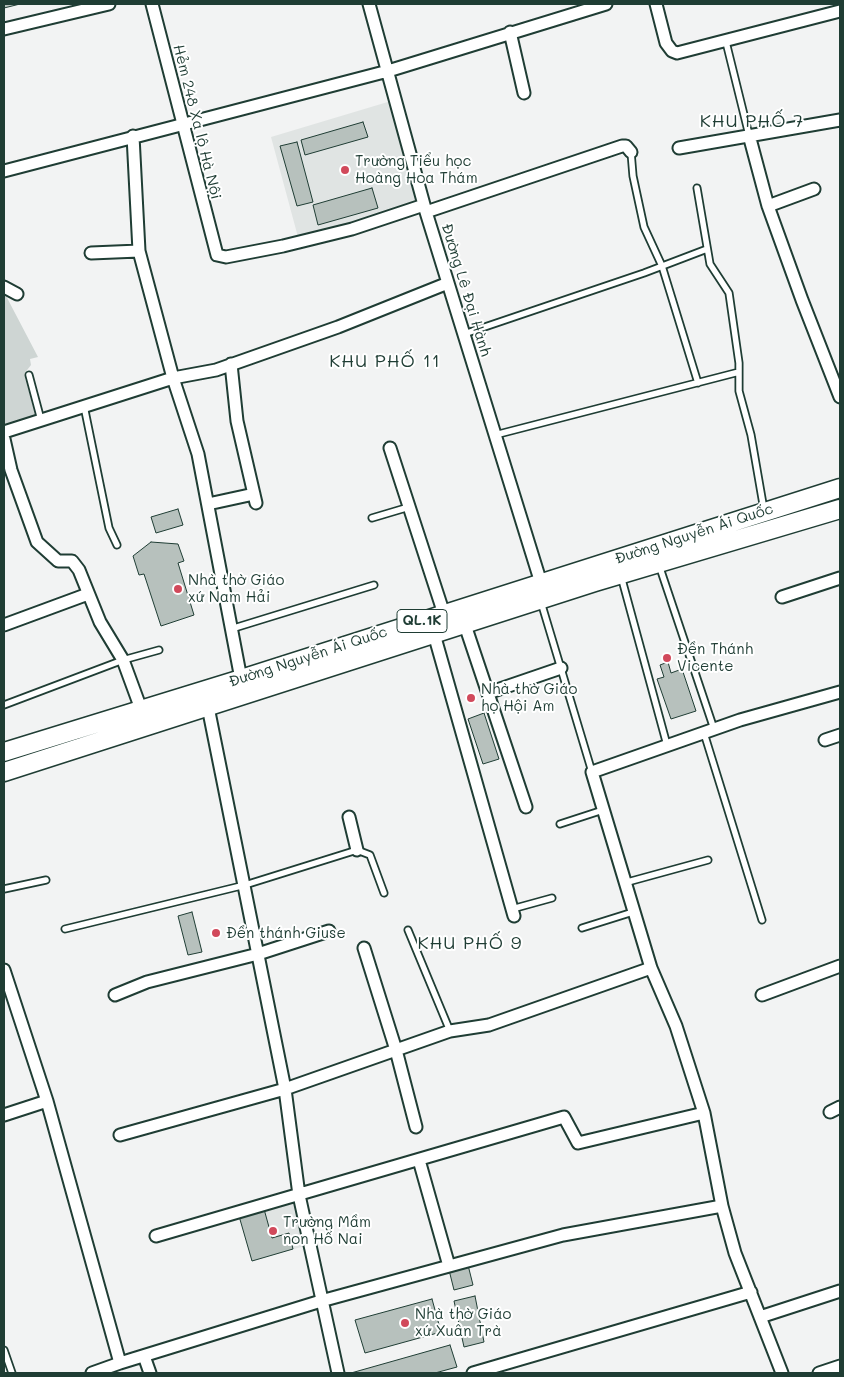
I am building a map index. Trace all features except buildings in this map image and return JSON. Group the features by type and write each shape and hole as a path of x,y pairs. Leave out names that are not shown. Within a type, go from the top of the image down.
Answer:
{"main road":[{"name":"Đường Nguyễn Ái Quốc","path":"4,772 465,625 541,591 765,512 840,488"},
{"name":"Đường Nguyễn Ái Quốc","path":"4,752 444,614 620,574 840,509"}],"street":[{"path":"4,29 109,4"},
{"name":"Hẻm 248 Xa lộ Hà Nội","path":"152,4 216,255 221,257 244,254 352,229 425,208"},
{"name":"Đường Lê Đại Hành","path":"370,4 425,208 541,591"},
{"path":"4,171 388,71 606,4"},
{"path":"656,4 666,43 672,51 677,53 840,12"},
{"path":"510,32 524,93"},
{"path":"679,148 840,120"},
{"path":"749,135 768,206 802,300 840,396"},
{"path":"133,136 139,251 174,378 198,454 241,679"},
{"path":"425,208 622,146 626,146 631,152"},
{"path":"768,206 814,189"},
{"path":"91,252 139,251"},
{"path":"4,432 174,378 216,370 338,327 448,284"},
{"path":"4,287 17,294"},
{"path":"208,504 255,499 237,421 231,364"},
{"path":"4,439 17,488 37,542 58,561 72,561 79,570 100,622 123,660 141,709"},
{"path":"390,448 444,614"},
{"path":"782,597 840,578"},
{"path":"4,625 88,594"},
{"path":"465,625 526,807"},
{"path":"434,634 513,913"},
{"path":"488,694 561,668"},
{"path":"782,1373 752,1292 735,1254 722,1206 704,1113 676,1026 651,968 592,772 709,731 840,692"},
{"path":"208,708 286,1089 299,1195 338,1373"},
{"path":"825,740 840,735"},
{"path":"349,817 357,850"},
{"path":"115,995 147,982 258,954 329,931"},
{"path":"364,948 396,1050 416,1127"},
{"path":"762,995 840,966"},
{"path":"120,1134 286,1089 450,1031 489,1025 651,968"},
{"path":"4,970 48,1102 120,1363"},
{"path":"4,1115 48,1102"},
{"path":"156,1236 564,1117 578,1143 704,1113"},
{"path":"419,1160 448,1266"},
{"path":"92,1373 321,1301 563,1234 722,1206"},
{"path":"760,1316 840,1291"},
{"path":"474,1373 752,1292"},
{"path":"144,1356 150,1373"},
{"path":"819,1373 840,1366"}],"lane":[{"path":"726,42 749,135"},
{"path":"631,152 632,176 644,227 662,266 698,383"},
{"path":"697,188 710,264 729,294 740,391 751,436 765,512"},
{"path":"464,334 707,249"},
{"path":"495,435 739,372"},
{"path":"29,374 41,420"},
{"path":"84,406 109,528 117,545"},
{"path":"372,518 409,507"},
{"path":"658,563 709,731 762,920"},
{"path":"620,574 667,745"},
{"path":"232,628 374,585"},
{"path":"541,591 561,668 592,772"},
{"path":"4,705 123,660 159,650"},
{"path":"560,824 603,810"},
{"path":"65,929 244,885 357,850 370,855 384,893"},
{"path":"624,883 708,860"},
{"path":"4,889 46,880"},
{"path":"513,913 552,898"},
{"path":"582,928 633,912"},
{"path":"408,930 450,1031"},
{"path":"4,1350 12,1373"}],"shaded area":[{"name":"Trường Tiểu học Hoàng Hoa Thám","path":"391,101 418,202 353,224 298,237 271,137"},
{"path":"4,292 38,357 30,359 31,365 24,374 36,417 4,427"},
{"name":"Trường Mầm non Hố Nai","path":"295,1200 305,1246 252,1261 239,1216"}],"place":[{"name":"Trường Tiểu học Hoàng Hoa Thám","path":"345,170"},
{"name":"Nhà thờ Giáo xứ Nam Hải","path":"178,589"},
{"name":"Đền Thánh Vicente","path":"667,658"},
{"name":"Nhà thờ Giáo họ Hội Am","path":"471,698"},
{"name":"Đền thánh Giuse","path":"216,933"},
{"name":"Trường Mầm non Hố Nai","path":"273,1231"},
{"name":"Nhà thờ Giáo xứ Xuân Trà","path":"405,1323"}],"district":[{"name":"KHU PHỐ 7","path":"752,121"},
{"name":"KHU PHỐ 11","path":"385,361"},
{"name":"KHU PHỐ 9","path":"470,943"}]}
